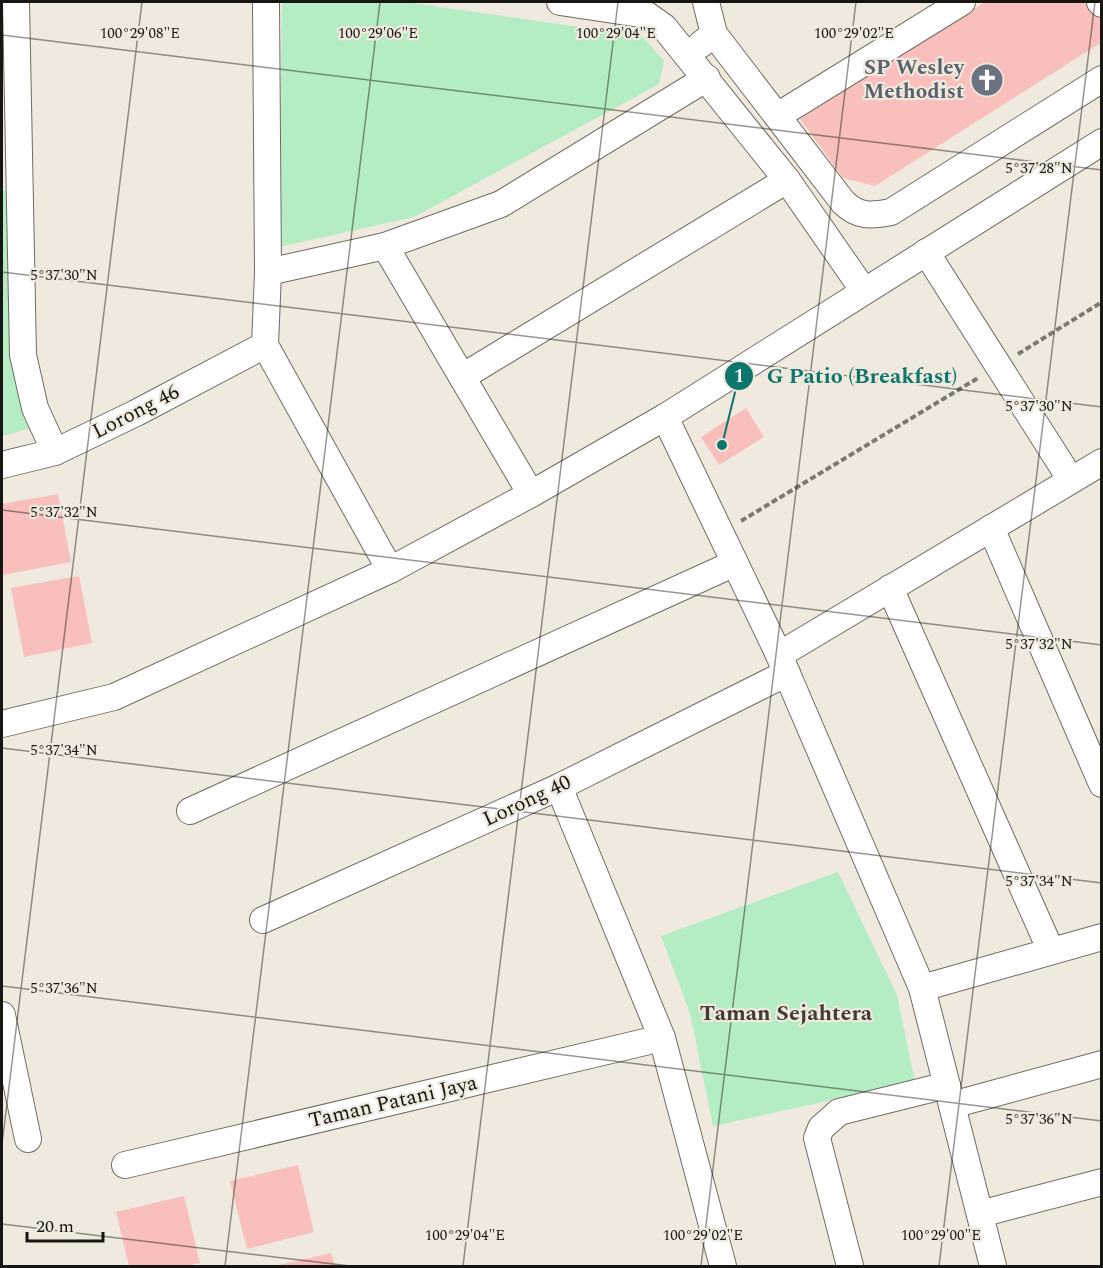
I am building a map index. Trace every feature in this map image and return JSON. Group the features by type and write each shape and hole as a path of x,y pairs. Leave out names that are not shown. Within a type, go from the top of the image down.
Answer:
{"street":[{"path":"16,2 11,170 23,355 35,408 54,452"},
{"path":"266,2 268,272 265,345 390,570"},
{"path":"560,2 647,15 664,27 787,180 864,291"},
{"path":"706,2 714,34 853,212 878,215 891,212 1101,79"},
{"path":"779,115 962,2"},
{"path":"688,54 714,34"},
{"path":"268,272 385,246 501,204 707,78"},
{"path":"2,724 114,697 390,570 531,494 665,417 1101,142"},
{"path":"462,377 787,180"},
{"path":"385,246 531,494"},
{"path":"926,252 1000,365 1071,480"},
{"name":"Lorong 46","path":"2,465 54,452 136,413 265,345"},
{"path":"665,417 783,664 922,988 993,1266"},
{"name":"Lorong 40","path":"263,920 559,787 783,664 890,588 1101,462"},
{"path":"991,528 1092,731 1101,784"},
{"path":"190,811 735,563"},
{"path":"890,588 1051,951"},
{"path":"559,787 662,1038 723,1266"},
{"path":"922,988 1101,937"},
{"path":"2,1015 28,1140"},
{"name":"Taman Patani Jaya","path":"125,1165 662,1038"},
{"path":"850,1266 817,1138 821,1128 839,1112 949,1095 1101,1064"},
{"path":"980,1214 1101,1182"}],"path":[{"path":"721,533 1101,302"}],"green space":[{"path":"405,2 642,36 664,61 659,84 414,217 279,247 282,3"},
{"path":"2,190 19,193 31,428 2,436"},
{"path":"838,872 897,995 915,1082 713,1126 690,1013 661,936"}],"building":[{"path":"985,2 1088,2 1102,22 1102,42 875,186 843,178 800,119"},
{"path":"746,408 764,437 719,465 701,437"},
{"path":"58,494 71,562 3,575 2,504"},
{"path":"79,576 92,643 24,657 11,588"},
{"path":"298,1165 314,1232 247,1249 230,1181"},
{"path":"184,1196 200,1263 186,1266 129,1266 116,1212"},
{"path":"331,1253 335,1266 275,1266"}],"place":[{"name":"SP Wesley Methodist","path":"987,80"},
{"name":"G Patio (Breakfast)","path":"722,445"}],"district":[{"name":"Taman Sejahtera","path":"786,1013"}]}
